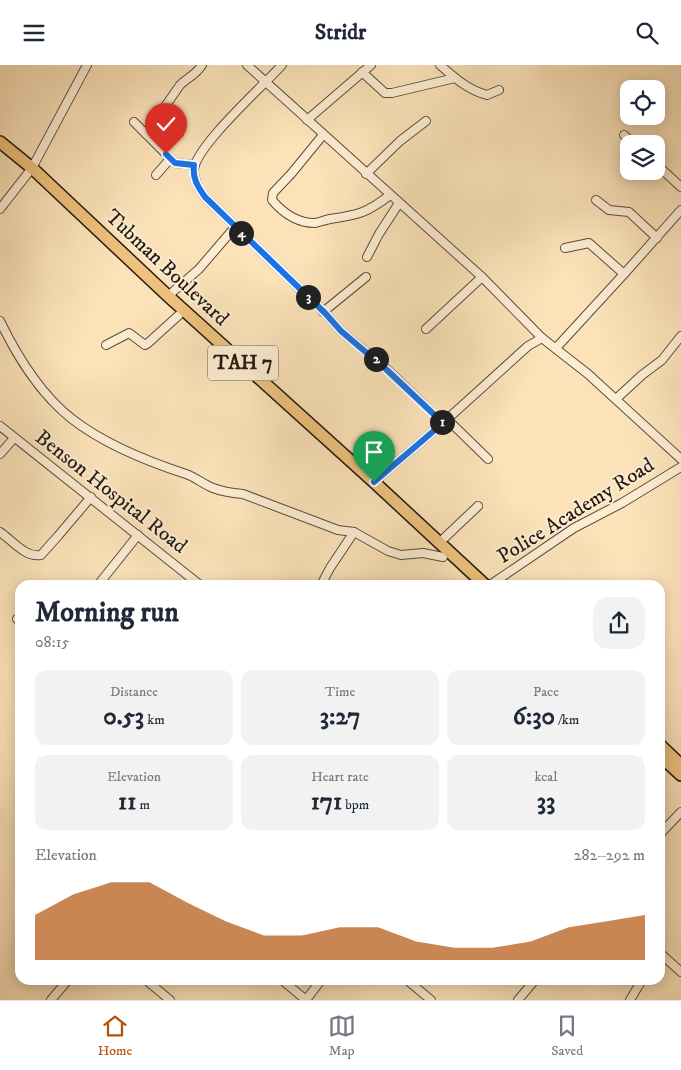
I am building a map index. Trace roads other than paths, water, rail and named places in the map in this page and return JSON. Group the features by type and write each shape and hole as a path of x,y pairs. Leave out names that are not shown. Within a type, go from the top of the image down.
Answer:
{"highway":[{"name":"Tubman Boulevard","path":"0,142 178,315 369,487 468,580"},
{"name":"Tubman Boulevard","path":"0,151 30,171 480,580"},
{"path":"665,750 681,765"},
{"path":"665,760 681,775"}],"street":[{"path":"0,209 30,171 88,65"},
{"path":"146,134 180,85 186,79 196,74 202,65"},
{"path":"247,65 482,277 542,338 616,399 681,459"},
{"path":"282,65 232,115 200,153 194,165 194,173 199,188 205,197 324,312 341,331 376,359 488,459"},
{"path":"308,120 371,65"},
{"path":"440,65 455,78 479,93 487,95 500,90"},
{"path":"362,72 385,93 455,78"},
{"path":"366,174 400,141 426,121"},
{"path":"134,122 170,159 178,164 194,165"},
{"path":"323,135 273,193 272,200 280,208 298,221 317,223 326,219 352,217 363,213 390,195"},
{"path":"156,175 170,159"},
{"path":"665,172 681,187"},
{"path":"596,200 609,209 629,212 656,238"},
{"path":"367,257 399,203"},
{"path":"556,348 681,210"},
{"path":"168,296 199,269 235,227"},
{"path":"565,248 589,243 624,275"},
{"path":"324,312 366,277"},
{"path":"426,329 482,277"},
{"path":"106,345 129,333 145,345 178,315"},
{"path":"0,321 33,379 71,418 91,432 162,467 188,475 227,493 243,494 298,517 338,530 354,532 388,551 401,555 423,553 443,557"},
{"path":"616,399 642,375 662,361 681,337"},
{"path":"374,482 528,346 542,338"},
{"name":"Benson Hospital Road","path":"0,426 194,580"},
{"path":"0,454 14,437"},
{"name":"Police Academy Road","path":"498,580 574,529 622,503 681,467"},
{"path":"0,532 25,552 32,555 41,555 91,497"},
{"path":"439,543 478,506"},
{"path":"325,580 354,532"},
{"path":"102,580 138,535"},
{"path":"665,829 681,812"},
{"path":"665,958 681,971"},
{"path":"55,999 65,985"},
{"path":"152,985 170,1000"},
{"path":"288,985 306,1000 317,985"},
{"path":"413,985 431,1000"},
{"path":"518,1000 531,985"},
{"path":"630,1000 639,985"}]}
